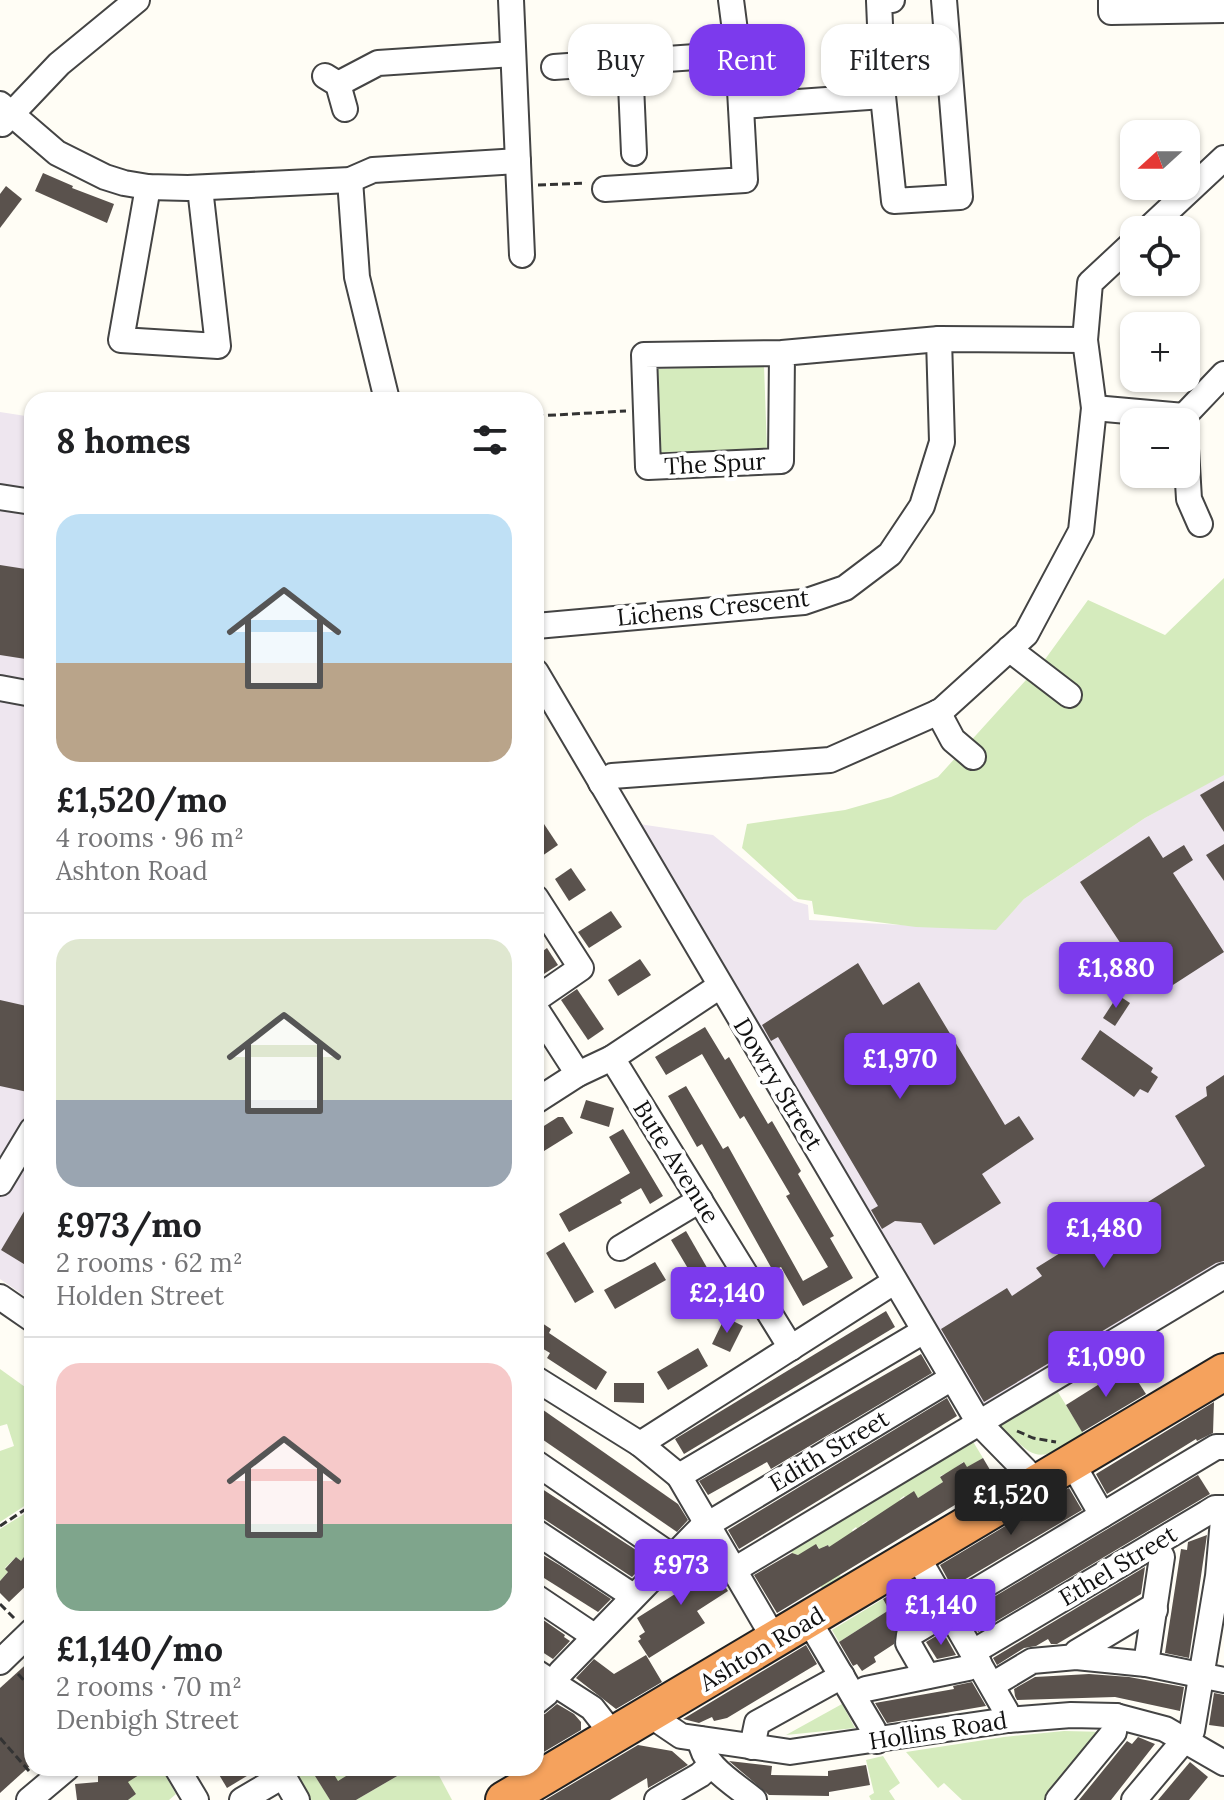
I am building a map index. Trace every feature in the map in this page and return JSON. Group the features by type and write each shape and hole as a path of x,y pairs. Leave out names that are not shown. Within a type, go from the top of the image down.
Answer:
{"highway":[{"name":"Ashton Road","path":"544,1768 614,1736 917,1556 1034,1485 1066,1452 1223,1375"},
{"name":"Ashton Road","path":"504,1800 529,1776"}],"street":[{"path":"137,0 4,114 57,153 105,177 148,187 200,188 350,180 373,170 518,161"},
{"path":"511,0 522,255"},
{"path":"731,0 734,24"},
{"path":"880,24 879,1 892,0"},
{"path":"944,0 946,24"},
{"path":"1111,0 1111,12 1224,10"},
{"path":"345,109 331,80 378,63 513,54"},
{"path":"554,67 568,66"},
{"path":"631,96 634,153"},
{"path":"605,189 745,180 740,96"},
{"path":"741,106 883,96 894,201 960,197 952,96"},
{"path":"1162,216 1224,158"},
{"path":"350,180 357,277 385,392"},
{"path":"148,187 121,340 218,346 200,188"},
{"path":"601,783 612,776 830,760 938,712 1026,634 1081,531 1094,408 1085,340 1090,283 1120,255"},
{"name":"The Spur","path":"782,353 781,461 648,467 644,355 782,353 939,339 1085,340"},
{"name":"Lichens Crescent","path":"544,625 804,602 845,588 890,554 922,506 942,442 939,339"},
{"path":"1194,408 1224,374"},
{"path":"1094,408 1120,411"},
{"path":"1188,488 1189,499 1200,524"},
{"path":"0,497 24,501"},
{"path":"1009,649 1069,695"},
{"name":"Dowry Street","path":"544,686 952,1378 988,1418 1034,1485"},
{"path":"0,688 24,692"},
{"path":"938,712 953,740 973,757"},
{"path":"544,910 581,968 544,993"},
{"path":"544,1096 578,1074 612,1058 720,986"},
{"path":"544,1021 578,1074"},
{"name":"Bute Avenue","path":"612,1058 791,1348"},
{"path":"0,1183 24,1143"},
{"path":"620,1248 700,1200"},
{"path":"734,1570 1224,1276"},
{"path":"640,1444 894,1282"},
{"path":"0,1297 24,1314"},
{"path":"679,1476 924,1331"},
{"name":"Edith Street","path":"545,1677 594,1636 707,1525 952,1378"},
{"path":"544,1386 640,1444 679,1476 775,1640"},
{"path":"927,1676 908,1643 909,1635 1102,1515 1216,1447 1224,1447"},
{"path":"1066,1452 1102,1515"},
{"path":"544,1468 673,1557"},
{"name":"Ethel Street","path":"752,1747 757,1723 848,1686 866,1689 968,1668 976,1658 1155,1544 1215,1508 1224,1509"},
{"path":"1134,1800 1192,1731 1212,1678 1224,1509"},
{"path":"544,1537 633,1596"},
{"path":"1146,1664 1162,1557 1155,1544"},
{"path":"917,1556 992,1685 1008,1720"},
{"path":"544,1602 594,1636"},
{"path":"1076,1657 1077,1652 1149,1609 1155,1610"},
{"path":"809,1621 875,1731 877,1741"},
{"path":"992,1685 1032,1661 1076,1657 1146,1664 1212,1678"},
{"path":"545,1677 592,1708 614,1736"},
{"name":"Hollins Road","path":"650,1715 681,1736 790,1752 1008,1720 1071,1715 1116,1716 1165,1729 1224,1763"},
{"path":"1058,1800 1114,1732 1116,1716"},
{"path":"700,1739 701,1751 711,1765 754,1800"},
{"path":"657,1800 700,1775 711,1765"},
{"path":"33,1799 58,1776"},
{"path":"182,1776 196,1800"},
{"path":"242,1800 278,1779 286,1781 297,1800"}],"path":[{"path":"519,187 581,182 605,189"},
{"path":"544,416 646,410"},
{"path":"988,1418 1066,1452"},
{"path":"0,1526 24,1510"},
{"path":"0,1604 12,1645 24,1671"},
{"path":"0,1738 24,1765"}],"shaded area":[{"path":"0,412 24,416 24,1296 0,1279"},
{"path":"1224,774 1224,1273 989,1414 639,824 713,835 794,901 808,905 809,920 995,930 1024,899 1145,818"}],"green space":[{"path":"764,365 767,451 661,454 658,369"},
{"path":"1224,578 1224,775 1145,818 1024,899 996,930 916,927 814,914 812,901 798,899 742,848 747,824 845,810 891,797 938,777 1046,658 1088,600 1165,635"},
{"path":"0,1369 24,1386 24,1506 0,1522 0,1451 14,1446 7,1424 0,1426"},
{"path":"1053,1384 1085,1436 1054,1452 1036,1454 1019,1444 994,1421"},
{"path":"969,1435 983,1458 967,1468 963,1462 955,1468 958,1474 948,1480 945,1474 940,1476 943,1482 918,1498 914,1492 909,1503 904,1496 901,1502 870,1527 867,1521 862,1524 865,1530 860,1533 856,1527 852,1530 855,1536 838,1541 831,1550 828,1545 823,1547 842,1579 823,1590 820,1585 835,1576 817,1545 803,1564 797,1554 793,1555 790,1549"},
{"path":"24,1514 24,1559 21,1561 16,1557 5,1568 8,1572 0,1581 0,1529"},
{"path":"883,1599 889,1610 839,1642 832,1630"},
{"path":"842,1704 855,1728 786,1735"},
{"path":"1064,1731 1109,1732 1052,1800 962,1800 944,1783 938,1788 906,1752 1004,1737"},
{"path":"883,1756 900,1783 889,1791 895,1800 871,1800 869,1796 874,1793 866,1760"},
{"path":"120,1776 166,1776 176,1794 169,1800 128,1800 136,1794 98,1782"},
{"path":"286,1776 315,1776 322,1787 327,1776 351,1776 324,1790 330,1800 300,1800"},
{"path":"397,1776 439,1776 452,1800 356,1800"}],"building":[{"path":"43,173 114,204 107,223 35,191"},
{"path":"6,186 22,199 0,228 0,194"},
{"path":"0,565 24,569 24,659 0,655"},
{"path":"1224,781 1224,832 1200,795"},
{"path":"544,824 558,845 544,855"},
{"path":"1149,836 1163,858 1184,845 1193,860 1173,873 1224,952 1159,994 1154,994 1080,882"},
{"path":"1224,844 1224,881 1206,855"},
{"path":"571,868 586,890 569,901 555,879"},
{"path":"611,911 622,927 589,948 578,932"},
{"path":"547,948 558,965 544,974 544,950"},
{"path":"640,959 651,975 618,996 608,980"},
{"path":"858,963 883,1005 919,982 1005,1125 1019,1116 1034,1139 982,1174 1001,1203 934,1245 921,1223 895,1221 882,1229 871,1210 878,1206 778,1037 771,1041 762,1025"},
{"path":"577,989 604,1029 588,1040 561,1000"},
{"path":"1118,995 1130,1003 1115,1026 1103,1018"},
{"path":"0,1000 24,1005 24,1091 0,1086"},
{"path":"705,1027 725,1060 729,1057 768,1124 772,1121 801,1171 798,1174 834,1236 830,1238 853,1278 803,1306 781,1267 773,1271 702,1144 697,1147 668,1096 686,1086 723,1149 728,1146 803,1281 828,1267 744,1116 740,1119 702,1054 666,1075 655,1057"},
{"path":"1100,1030 1153,1068 1151,1072 1158,1077 1148,1093 1140,1089 1134,1097 1081,1059"},
{"path":"1224,1075 1224,1261 984,1402 941,1329 1007,1288 1012,1296 1042,1276 1036,1268 1065,1250 1067,1253 1205,1166 1175,1116 1207,1096 1206,1087"},
{"path":"586,1100 614,1108 609,1127 580,1118"},
{"path":"563,1117 573,1133 544,1151 544,1126"},
{"path":"623,1129 663,1196 650,1204 641,1188 620,1200 622,1203 569,1232 559,1214 630,1173 609,1137"},
{"path":"24,1211 24,1264 1,1250"},
{"path":"686,1231 725,1299 711,1307 671,1240"},
{"path":"564,1242 594,1292 575,1303 546,1253"},
{"path":"655,1262 666,1280 615,1309 604,1290"},
{"path":"886,1311 895,1327 684,1454 675,1439"},
{"path":"725,1317 743,1326 730,1352 712,1344"},
{"path":"544,1324 551,1329 549,1333 607,1372 596,1390 547,1358 550,1353 544,1349"},
{"path":"698,1348 708,1366 668,1390 657,1372"},
{"path":"921,1354 932,1373 771,1469 767,1462 708,1495 699,1481"},
{"path":"1128,1366 1146,1394 1082,1432 1066,1405"},
{"path":"614,1383 644,1383 644,1403 614,1402"},
{"path":"947,1398 957,1416 739,1549 728,1530"},
{"path":"1214,1402 1213,1433 1196,1439 1107,1494 1096,1474"},
{"path":"544,1411 678,1504 688,1520 677,1532 544,1441"},
{"path":"983,1458 996,1480 777,1613 754,1575 792,1553 798,1555 816,1544 819,1549 829,1547 914,1491 918,1498 943,1482 940,1477 964,1462 967,1467"},
{"path":"1198,1475 1210,1494 978,1632 967,1613"},
{"path":"1069,1488 1082,1510 952,1587 940,1565"},
{"path":"544,1490 650,1559 632,1577 544,1519"},
{"path":"1207,1535 1189,1658 1165,1653 1181,1549 1187,1550 1188,1542"},
{"path":"704,1553 728,1591 697,1611 705,1623 649,1658 638,1641 645,1632 637,1618 683,1589 675,1576"},
{"path":"544,1556 611,1599 598,1612 544,1578"},
{"path":"16,1557 21,1561 24,1557 24,1588 9,1602 0,1593 0,1581 8,1572 5,1569"},
{"path":"1145,1567 1141,1594 1057,1644 1051,1644 1048,1639 1024,1648 997,1665 993,1658"},
{"path":"913,1581 928,1606 897,1626 894,1644 874,1657 876,1662 862,1671 857,1664 853,1666 839,1642 889,1610 883,1599"},
{"path":"544,1621 570,1641 553,1659 544,1653"},
{"path":"943,1632 956,1655 937,1659 926,1642"},
{"path":"806,1645 817,1664 727,1718 714,1721 712,1717 699,1723 683,1719"},
{"path":"646,1655 662,1682 616,1709 576,1678 594,1659 614,1674"},
{"path":"24,1666 24,1771 0,1793 0,1688"},
{"path":"1089,1674 1129,1677 1184,1687 1180,1711 1115,1697 1017,1700 1015,1696 1014,1689 1035,1677"},
{"path":"972,1682 986,1706 887,1723 875,1703 954,1689 953,1686"},
{"path":"1214,1693 1224,1695 1224,1727 1209,1725"},
{"path":"557,1704 574,1714 581,1722 581,1730 544,1752 545,1714"},
{"path":"1138,1737 1155,1744 1111,1800 1079,1800 1127,1741 1132,1744"},
{"path":"638,1745 672,1751 688,1765 648,1788 647,1778 610,1800 545,1800"},
{"path":"729,1761 772,1766 771,1775 828,1776 828,1771 866,1765 870,1785 829,1792 829,1796 769,1795"},
{"path":"1190,1762 1208,1777 1189,1800 1158,1800"},
{"path":"98,1776 137,1776 128,1782 136,1794 128,1800 77,1800 75,1784 98,1782"},
{"path":"220,1776 247,1776 227,1788"},
{"path":"315,1776 335,1776 338,1781 346,1776 397,1776 356,1800 330,1800"}]}
